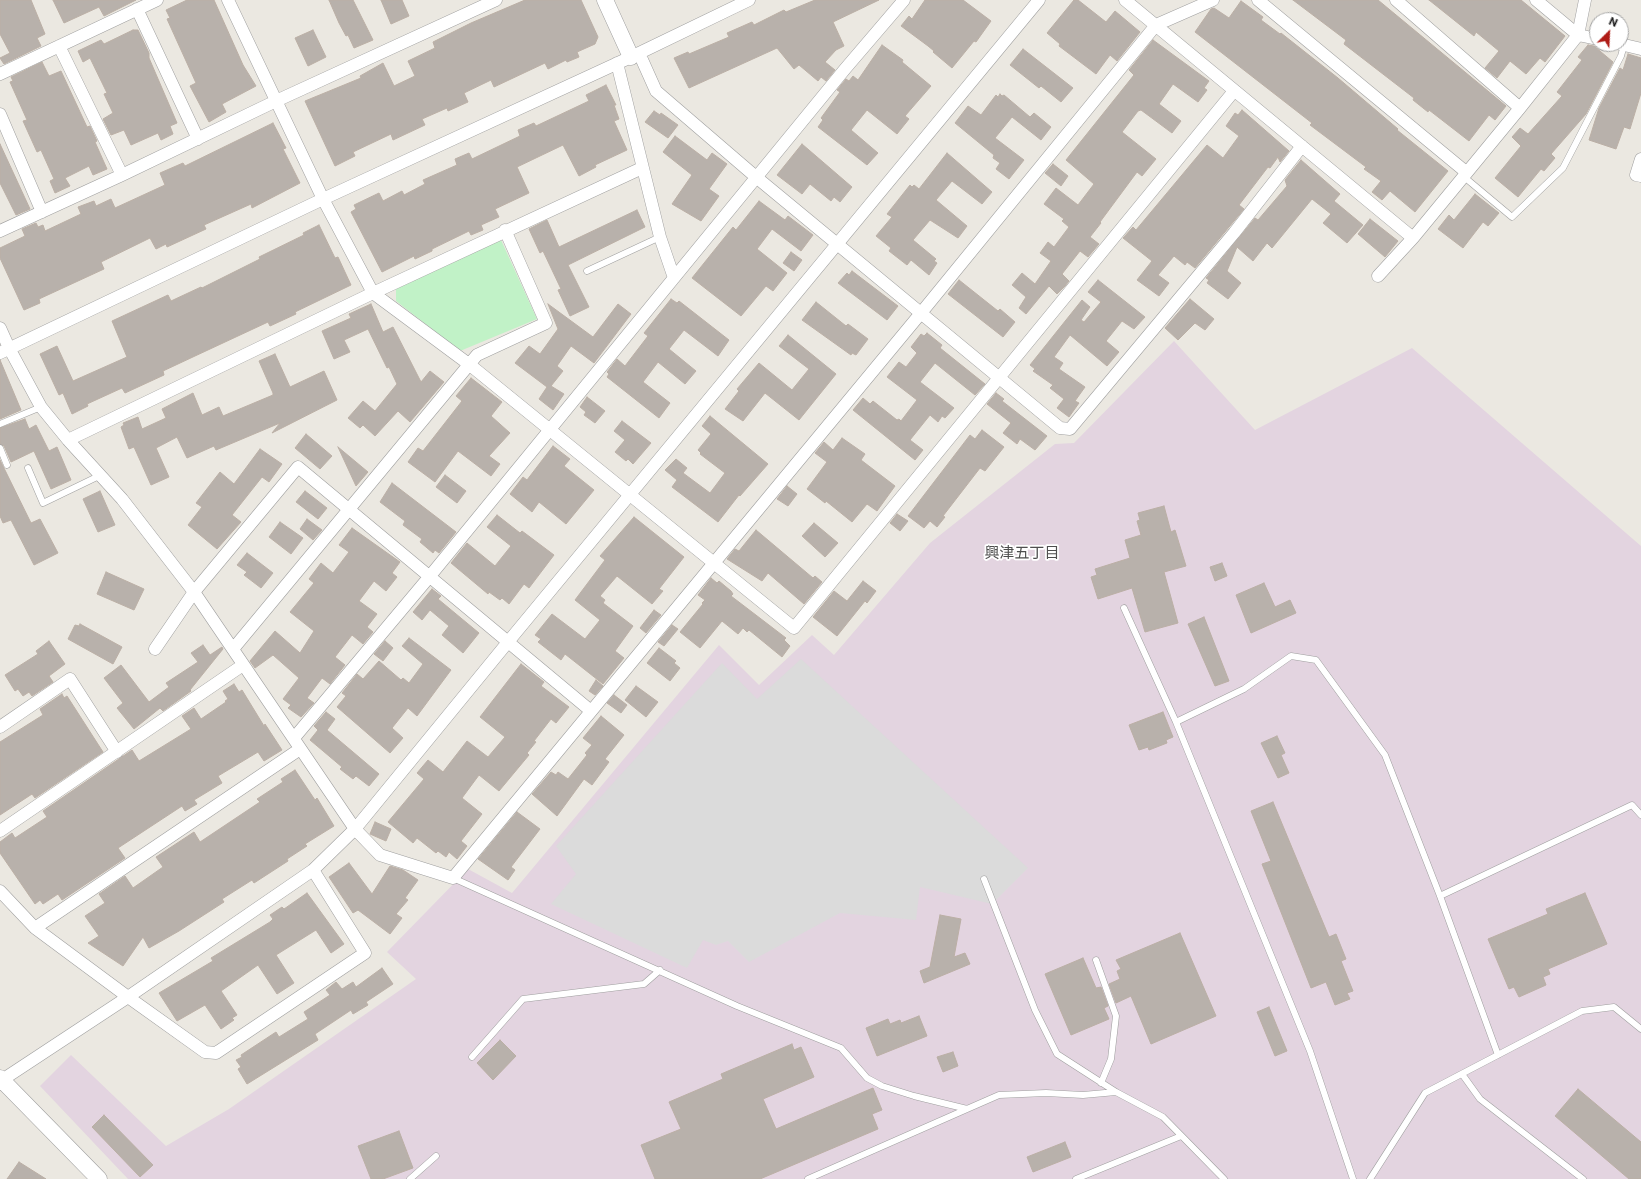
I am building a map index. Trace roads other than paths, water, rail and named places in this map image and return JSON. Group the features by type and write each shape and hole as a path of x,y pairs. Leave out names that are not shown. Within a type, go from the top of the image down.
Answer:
{"street":[{"path":"0,74 157,0"},
{"path":"228,0 323,199 372,293 470,365 794,628 1234,91"},
{"path":"605,0 629,58 642,168 660,237 674,278"},
{"path":"4,351 323,199 629,58 749,0"},
{"path":"35,928 297,744 430,576 756,177 904,0"},
{"path":"99,1179 1,1080 128,997 313,870 355,829 1039,0"},
{"path":"1125,0 1413,238"},
{"path":"0,328 4,351 41,407 68,440 122,499 194,592 355,829 380,855 453,878 1156,25 1213,0"},
{"path":"1258,0 1464,174"},
{"path":"1396,0 1520,108"},
{"path":"1536,0 1578,35 1589,37"},
{"path":"1378,276 1413,238 1578,35 1586,0"},
{"path":"0,231 491,1"},
{"path":"137,9 198,139"},
{"path":"1629,45 1641,48"},
{"path":"59,46 122,175"},
{"path":"629,58 656,91 756,177 1060,428 1070,428 1234,233 1302,146"},
{"path":"0,114 42,212"},
{"path":"1641,159 1636,175 1641,176"},
{"path":"68,440 372,293 505,230 642,168"},
{"path":"233,649 477,355 546,323 505,230"},
{"path":"155,649 194,592 298,467 591,710"},
{"path":"0,831 243,665"},
{"path":"0,727 70,678 117,752"},
{"path":"0,891 35,928 205,1052 216,1053 364,953 313,870"}],"lane":[{"path":"1464,174 1512,217 1563,168 1621,56 1621,52"},
{"path":"587,272 660,237"},
{"path":"0,424 41,407"},
{"path":"0,448 7,465"},
{"path":"28,468 43,503 100,475"},
{"path":"1124,608 1176,722 1310,1051 1353,1179"},
{"path":"1176,722 1244,688 1290,656 1316,660 1385,755 1440,896 1498,1055"},
{"path":"1440,896 1632,805 1641,815"},
{"path":"453,878 738,1006 841,1048 867,1078 882,1086 926,1100 967,1108"},
{"path":"984,879 1035,1010 1057,1054 1101,1083 1162,1117 1224,1179"},
{"path":"1096,960 1116,1016 1111,1059 1101,1083"},
{"path":"472,1057 523,999 644,984 660,970"},
{"path":"1370,1179 1425,1093 1582,1011 1614,1007 1641,1029"},
{"path":"1462,1074 1480,1099 1583,1179"},
{"path":"808,1179 999,1095 1046,1093 1084,1095 1116,1092"},
{"path":"1076,1179 1181,1136"},
{"path":"410,1179 436,1156"}],"district":[{"name":"興津五丁目","path":"1022,553"}]}
